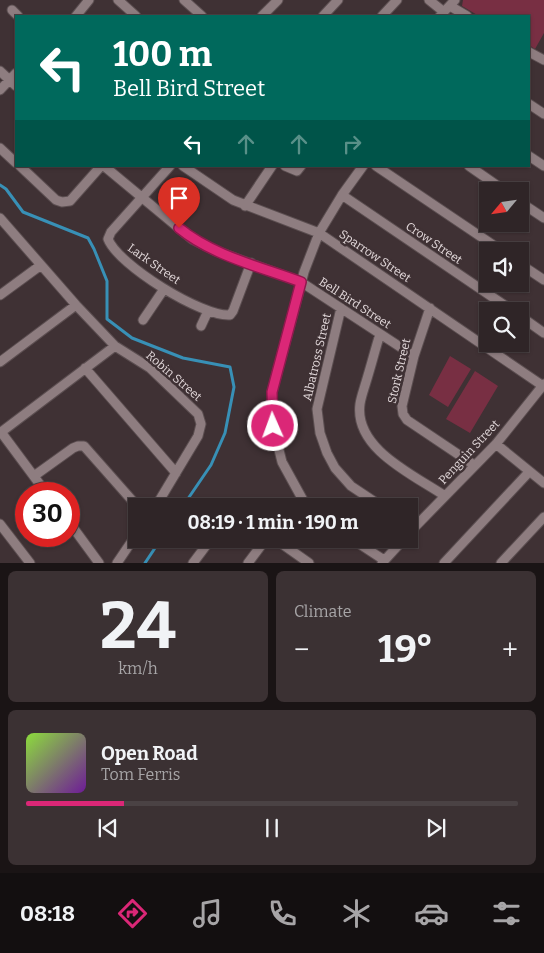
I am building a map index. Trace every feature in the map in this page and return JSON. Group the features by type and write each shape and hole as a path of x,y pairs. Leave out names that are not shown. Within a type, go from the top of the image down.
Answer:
{"street":[{"path":"77,15 89,0"},
{"path":"118,0 135,15"},
{"path":"184,0 201,15"},
{"path":"263,15 278,0"},
{"path":"324,15 338,0"},
{"path":"383,15 397,0"},
{"path":"429,0 464,15"},
{"path":"530,53 544,60"},
{"path":"0,71 13,83 0,90"},
{"path":"530,105 544,114"},
{"path":"0,148 15,162"},
{"path":"530,157 544,166"},
{"path":"21,167 56,200 62,202 70,201 101,167"},
{"name":"Bell Bird Street","path":"103,167 192,239 216,251 301,282 414,356"},
{"name":"Lark Street","path":"169,167 111,232 108,239 111,247 119,256 164,289 208,311 224,315 230,315 233,311 251,263"},
{"name":"Sparrow Street","path":"184,167 215,190 245,206 319,233 544,385"},
{"path":"245,206 271,167"},
{"path":"287,167 297,172 300,167"},
{"path":"301,498 282,462 273,426 272,392 301,282 319,233 342,195 362,167"},
{"path":"377,167 489,242"},
{"path":"470,167 492,182"},
{"name":"Crow Street","path":"342,195 500,302"},
{"path":"529,208 544,218"},
{"name":"Robin Street","path":"0,218 4,229 41,265 115,346 150,368 198,414 200,424 198,436 161,498"},
{"path":"0,295 41,265"},
{"path":"529,270 544,280"},
{"path":"143,320 164,289"},
{"path":"0,362 76,305"},
{"name":"Albatross Street","path":"340,308 318,409 320,433 335,468 351,486 369,498"},
{"name":"Stork Street","path":"430,308 414,356 402,406 403,414 407,420 474,465"},
{"path":"201,326 208,311"},
{"path":"529,322 544,332"},
{"path":"380,334 360,406 365,434 373,446 385,457 444,496"},
{"path":"39,482 1,433 115,346"},
{"path":"85,368 176,473"},
{"name":"Penguin Street","path":"418,521 496,444 544,385"},
{"path":"496,444 544,484"},
{"path":"34,476 73,448 84,446 129,498"},
{"path":"444,563 530,472"},
{"path":"501,563 544,517"},
{"path":"2,529 30,563"},
{"path":"80,537 100,563"},
{"path":"116,563 128,546"},
{"path":"193,563 204,548"},
{"path":"248,563 259,548"},
{"path":"288,548 309,563"},
{"path":"364,548 383,562 396,548"}],"shaded area":[{"path":"463,0 544,0 544,33 535,49 530,46 530,15 477,15 462,6"},
{"path":"450,356 471,369 448,407 429,395"},
{"path":"475,371 498,386 470,433 446,419"}],"waterway":[{"path":"0,185 6,189 23,212 88,238 107,281 107,319 132,338 183,358 230,367 234,387 225,433 211,465 188,498"},
{"path":"145,563 155,548"}],"route":[{"path":"179,228 192,239 216,251 301,282 272,392 273,426"}]}
